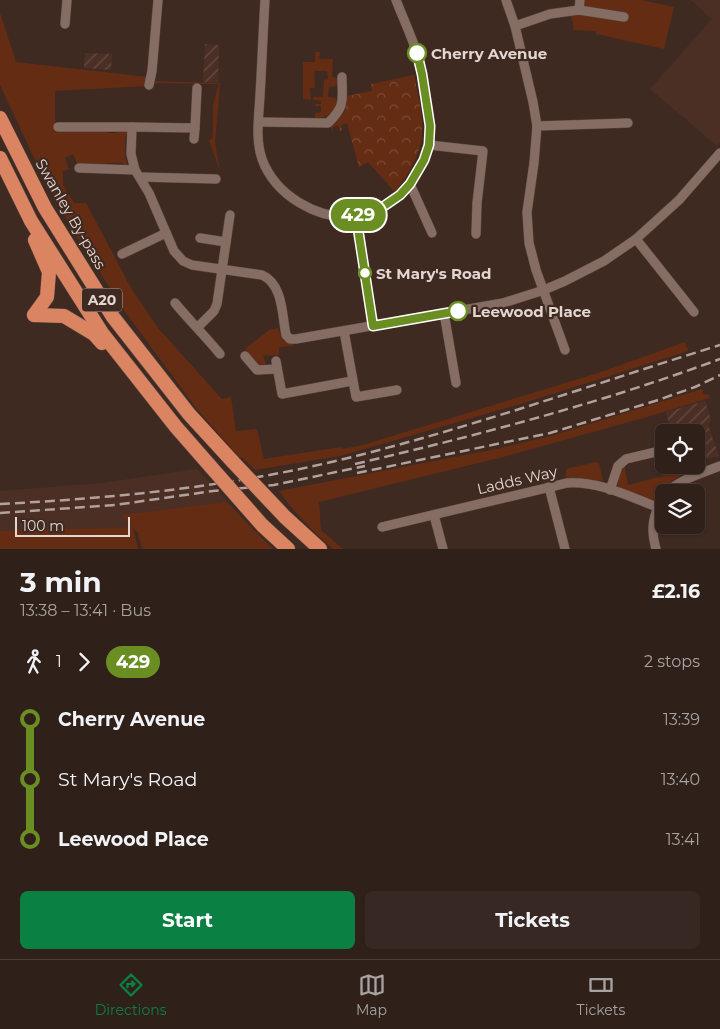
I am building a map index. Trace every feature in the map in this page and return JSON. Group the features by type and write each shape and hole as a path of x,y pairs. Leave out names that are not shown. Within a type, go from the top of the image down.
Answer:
{"highway":[{"name":"Swanley By-pass","path":"0,118 45,208 113,317 189,414 290,522 320,549"},
{"name":"A20","path":"0,158 32,221 102,333 206,462 262,525 288,549"},
{"path":"0,158 49,272 47,297 34,315 64,316 94,334 182,442 206,462"}],"street":[{"path":"65,24 67,0"},
{"path":"149,85 152,72 158,0"},
{"path":"264,0 258,136 262,159 270,176 280,189 296,201 312,209 329,214 356,216 390,204 410,184 422,164 429,145 428,110 422,74 417,53 396,0"},
{"path":"506,0 515,26 537,126 527,212 527,231 531,253 566,350"},
{"path":"579,10 580,0"},
{"path":"515,26 550,14 579,10 624,17"},
{"path":"259,122 328,123 339,113 342,103 342,77"},
{"path":"194,139 197,88"},
{"path":"537,126 628,123"},
{"path":"58,127 195,128"},
{"path":"132,127 131,154 174,251 183,261 192,265 262,275 274,283 278,290 286,335 290,339 503,303 544,290 591,268 636,239 679,200 720,153"},
{"path":"429,145 483,151 477,203 476,234"},
{"path":"79,168 216,180"},
{"path":"410,184 432,233"},
{"path":"198,327 214,312 217,304 230,215"},
{"path":"356,216 373,326"},
{"path":"122,254 166,233"},
{"path":"200,238 226,242"},
{"path":"636,239 694,312"},
{"path":"175,303 220,354"},
{"path":"444,313 456,383"},
{"path":"344,331 356,397 397,390"},
{"path":"245,356 257,370 276,365 282,394 352,381"},
{"path":"610,490 618,466 626,459 655,452"},
{"path":"677,484 720,466"},
{"name":"Ladds Way","path":"382,527 549,486 579,482 596,485 655,506"},
{"path":"549,486 565,549"},
{"path":"434,514 443,549"},
{"path":"655,515 652,528 656,549"}],"shaded area":[{"path":"691,0 720,0 720,142 717,146 650,89 712,19"},
{"path":"205,44 219,45 218,82 203,82"},
{"path":"85,53 112,54 111,70 84,68"},
{"path":"705,401 711,420 708,425 719,456 707,459 705,453 705,424 669,424 666,412"},
{"path":"197,469 241,516 132,527 0,533 0,491 102,483"}],"green space":[{"path":"583,0 641,0 674,7 664,49 596,34 596,31 574,30 571,13"},
{"path":"0,13 16,62 147,77 147,81 220,83 215,143 220,171 209,140 213,138 213,105 219,84 158,83 147,86 55,91 55,130 69,131 75,128 78,132 92,131 96,128 106,130 109,133 116,133 120,130 127,132 128,134 125,137 125,156 128,167 125,167 122,163 108,163 104,166 80,165 73,154 65,158 69,169 63,171 63,185 74,203 86,203 131,288 158,328 222,399 231,397 236,431 257,429 264,459 363,445 601,372 685,342 688,351 524,403 340,456 255,470 243,458 239,457 197,409 126,313 74,232 43,177 0,85"},
{"path":"315,52 320,52 319,59 333,59 332,77 338,78 338,83 335,86 329,87 328,97 337,100 335,108 327,116 315,118 315,113 321,112 321,106 315,106 316,104 321,104 321,101 313,100 313,97 323,97 324,80 328,79 327,71 314,71 315,88 310,88 311,100 303,99 303,62 315,62"},
{"path":"414,75 421,109 422,136 414,162 395,192 368,162 359,167 347,123 341,125 342,130 340,131 338,125 333,127 333,133 331,126 344,113 347,96 372,91 371,84"},
{"path":"278,328 282,339 293,343 293,346 279,347 279,355 263,356 266,364 260,365 245,349 269,330"},
{"path":"702,389 704,395 708,394 710,398 503,457 319,502 321,530 343,549 333,549 325,542 311,529 279,491 501,448 551,436"},
{"path":"596,462 599,463 603,481 566,478 566,469"},
{"path":"624,463 628,485 670,474 679,474 680,476 670,482 670,484 655,484 655,500 653,501 623,490 617,484 620,470"},
{"path":"226,502 273,549 142,549 138,533 133,528 138,549 0,549 0,531 132,527 122,515"}],"railway":[{"path":"0,504 89,498 177,489 265,476 309,467 445,432 720,345"},
{"path":"355,464 448,442 585,404 720,359"},
{"path":"357,473 550,433 655,401 695,387 720,375"},
{"path":"0,513 115,505 213,491 274,485 365,466"}],"bus line":[{"name":"429","path":"417,53 428,110 429,145 417,174 400,195 390,204 356,216 368,297 373,326 458,311"}],"place":[{"name":"Cherry Avenue","path":"417,53"},
{"name":"St Mary's Road","path":"365,273"},
{"name":"Leewood Place","path":"458,311"}]}
